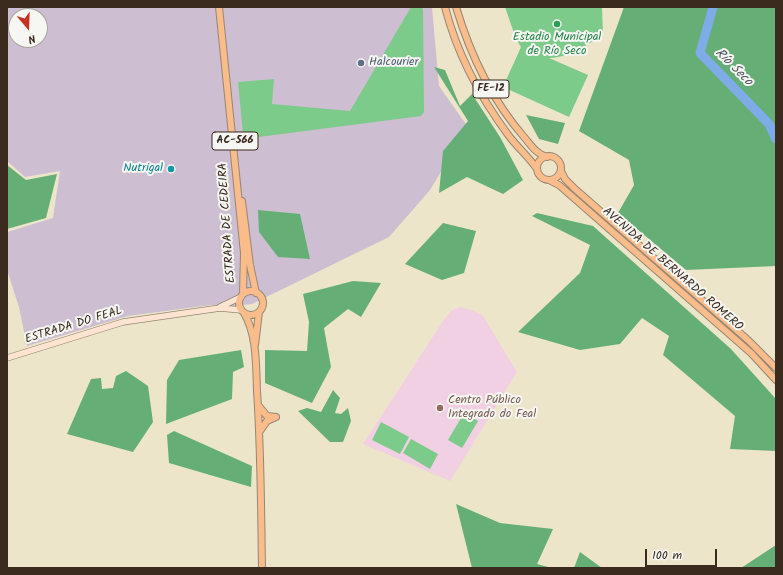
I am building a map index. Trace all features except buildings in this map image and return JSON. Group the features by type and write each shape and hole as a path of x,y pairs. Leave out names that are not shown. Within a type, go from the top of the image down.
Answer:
{"main road":[{"name":"ESTRADA DE CEDEIRA","path":"220,7 250,265 256,293"},
{"name":"ESTRADA DE CEDEIRA","path":"220,7 244,253 242,295"},
{"name":"FE-12","path":"445,7 457,45 482,97 513,141 537,169"},
{"name":"FE-12","path":"456,7 470,47 487,82 518,130 536,151 547,157"},
{"path":"547,157 557,159 561,164 561,171 557,178 551,181 540,176 537,169 541,160 547,157"},
{"name":"AVENIDA DE BERNARDO ROMERO","path":"561,171 575,189 748,340 776,368"},
{"name":"AVENIDA DE BERNARDO ROMERO","path":"551,181 559,185 751,353 776,380"},
{"path":"255,349 249,321 239,303 242,295 249,292 256,293 262,302 258,312 255,349 260,433 262,568"},
{"name":"ESTRADA DO FEAL","path":"220,308 242,295"},
{"name":"ESTRADA DO FEAL","path":"7,358 122,322 220,308 243,312"},
{"path":"243,312 252,315 258,312"},
{"path":"258,406 267,416 276,418"},
{"path":"259,418 276,418"},
{"path":"260,433 267,421 276,418"}],"shaded area":[{"path":"7,7 432,7 439,86 468,127 430,190 389,237 252,304 232,306 211,305 128,316 27,346 19,307 7,270 7,232 53,218 60,171 25,177 7,161"},
{"name":"Centro Público Integrado do Feal","path":"461,307 474,311 483,316 517,372 450,481 363,444 443,321 452,310"}],"green space":[{"path":"411,7 422,7 423,11 424,112 421,116 251,138 243,133 238,82 274,79 272,104 350,111"},
{"path":"505,7 602,7 603,34 584,47 571,53 564,56 549,58 588,75 569,117 503,87 521,47 516,39"},
{"path":"624,7 776,7 776,266 686,270 618,213 634,185 629,160 579,131"},
{"path":"434,67 445,70 460,106 472,94 500,137 523,180 503,194 467,177 439,193 443,151 468,121"},
{"path":"526,115 565,123 558,144 539,139"},
{"path":"7,165 26,180 57,174 46,218 7,229"},
{"path":"258,210 300,214 310,259 278,257 259,232"},
{"path":"537,213 593,226 731,349 776,399 776,451 730,449 735,416 663,355 669,336 642,318 620,344 580,350 518,332 580,273 590,245 532,216"},
{"path":"443,223 476,231 464,273 442,280 405,264"},
{"path":"353,281 381,283 361,317 348,309 324,328 331,367 312,403 265,383 265,350 307,351 309,322 303,294"},
{"path":"241,350 244,367 233,372 232,399 166,424 167,380 179,360"},
{"path":"126,371 148,386 153,422 133,452 67,434 91,379 101,378 102,389 113,388 116,376"},
{"path":"333,390 340,398 335,413 341,414 348,408 351,421 343,442 330,442 298,411 307,408 321,412"},
{"path":"464,413 478,421 462,448 448,440"},
{"path":"381,422 409,437 400,454 372,440"},
{"path":"174,431 252,466 251,487 169,463 167,435"},
{"path":"411,439 438,454 430,469 403,453"},
{"path":"456,504 500,523 553,529 537,564 552,568 472,568"},
{"path":"776,545 776,568 741,568"},
{"path":"580,552 602,568 574,568"}],"waterway":[{"name":"Río Seco","path":"713,7 700,53 769,124 776,139"}],"place":[{"name":"Estadio Municipal de Río Seco","path":"557,24"},
{"name":"Halcourier","path":"361,63"},
{"name":"Nutrigal","path":"171,169"},
{"name":"Centro Público Integrado do Feal","path":"440,408"}]}
